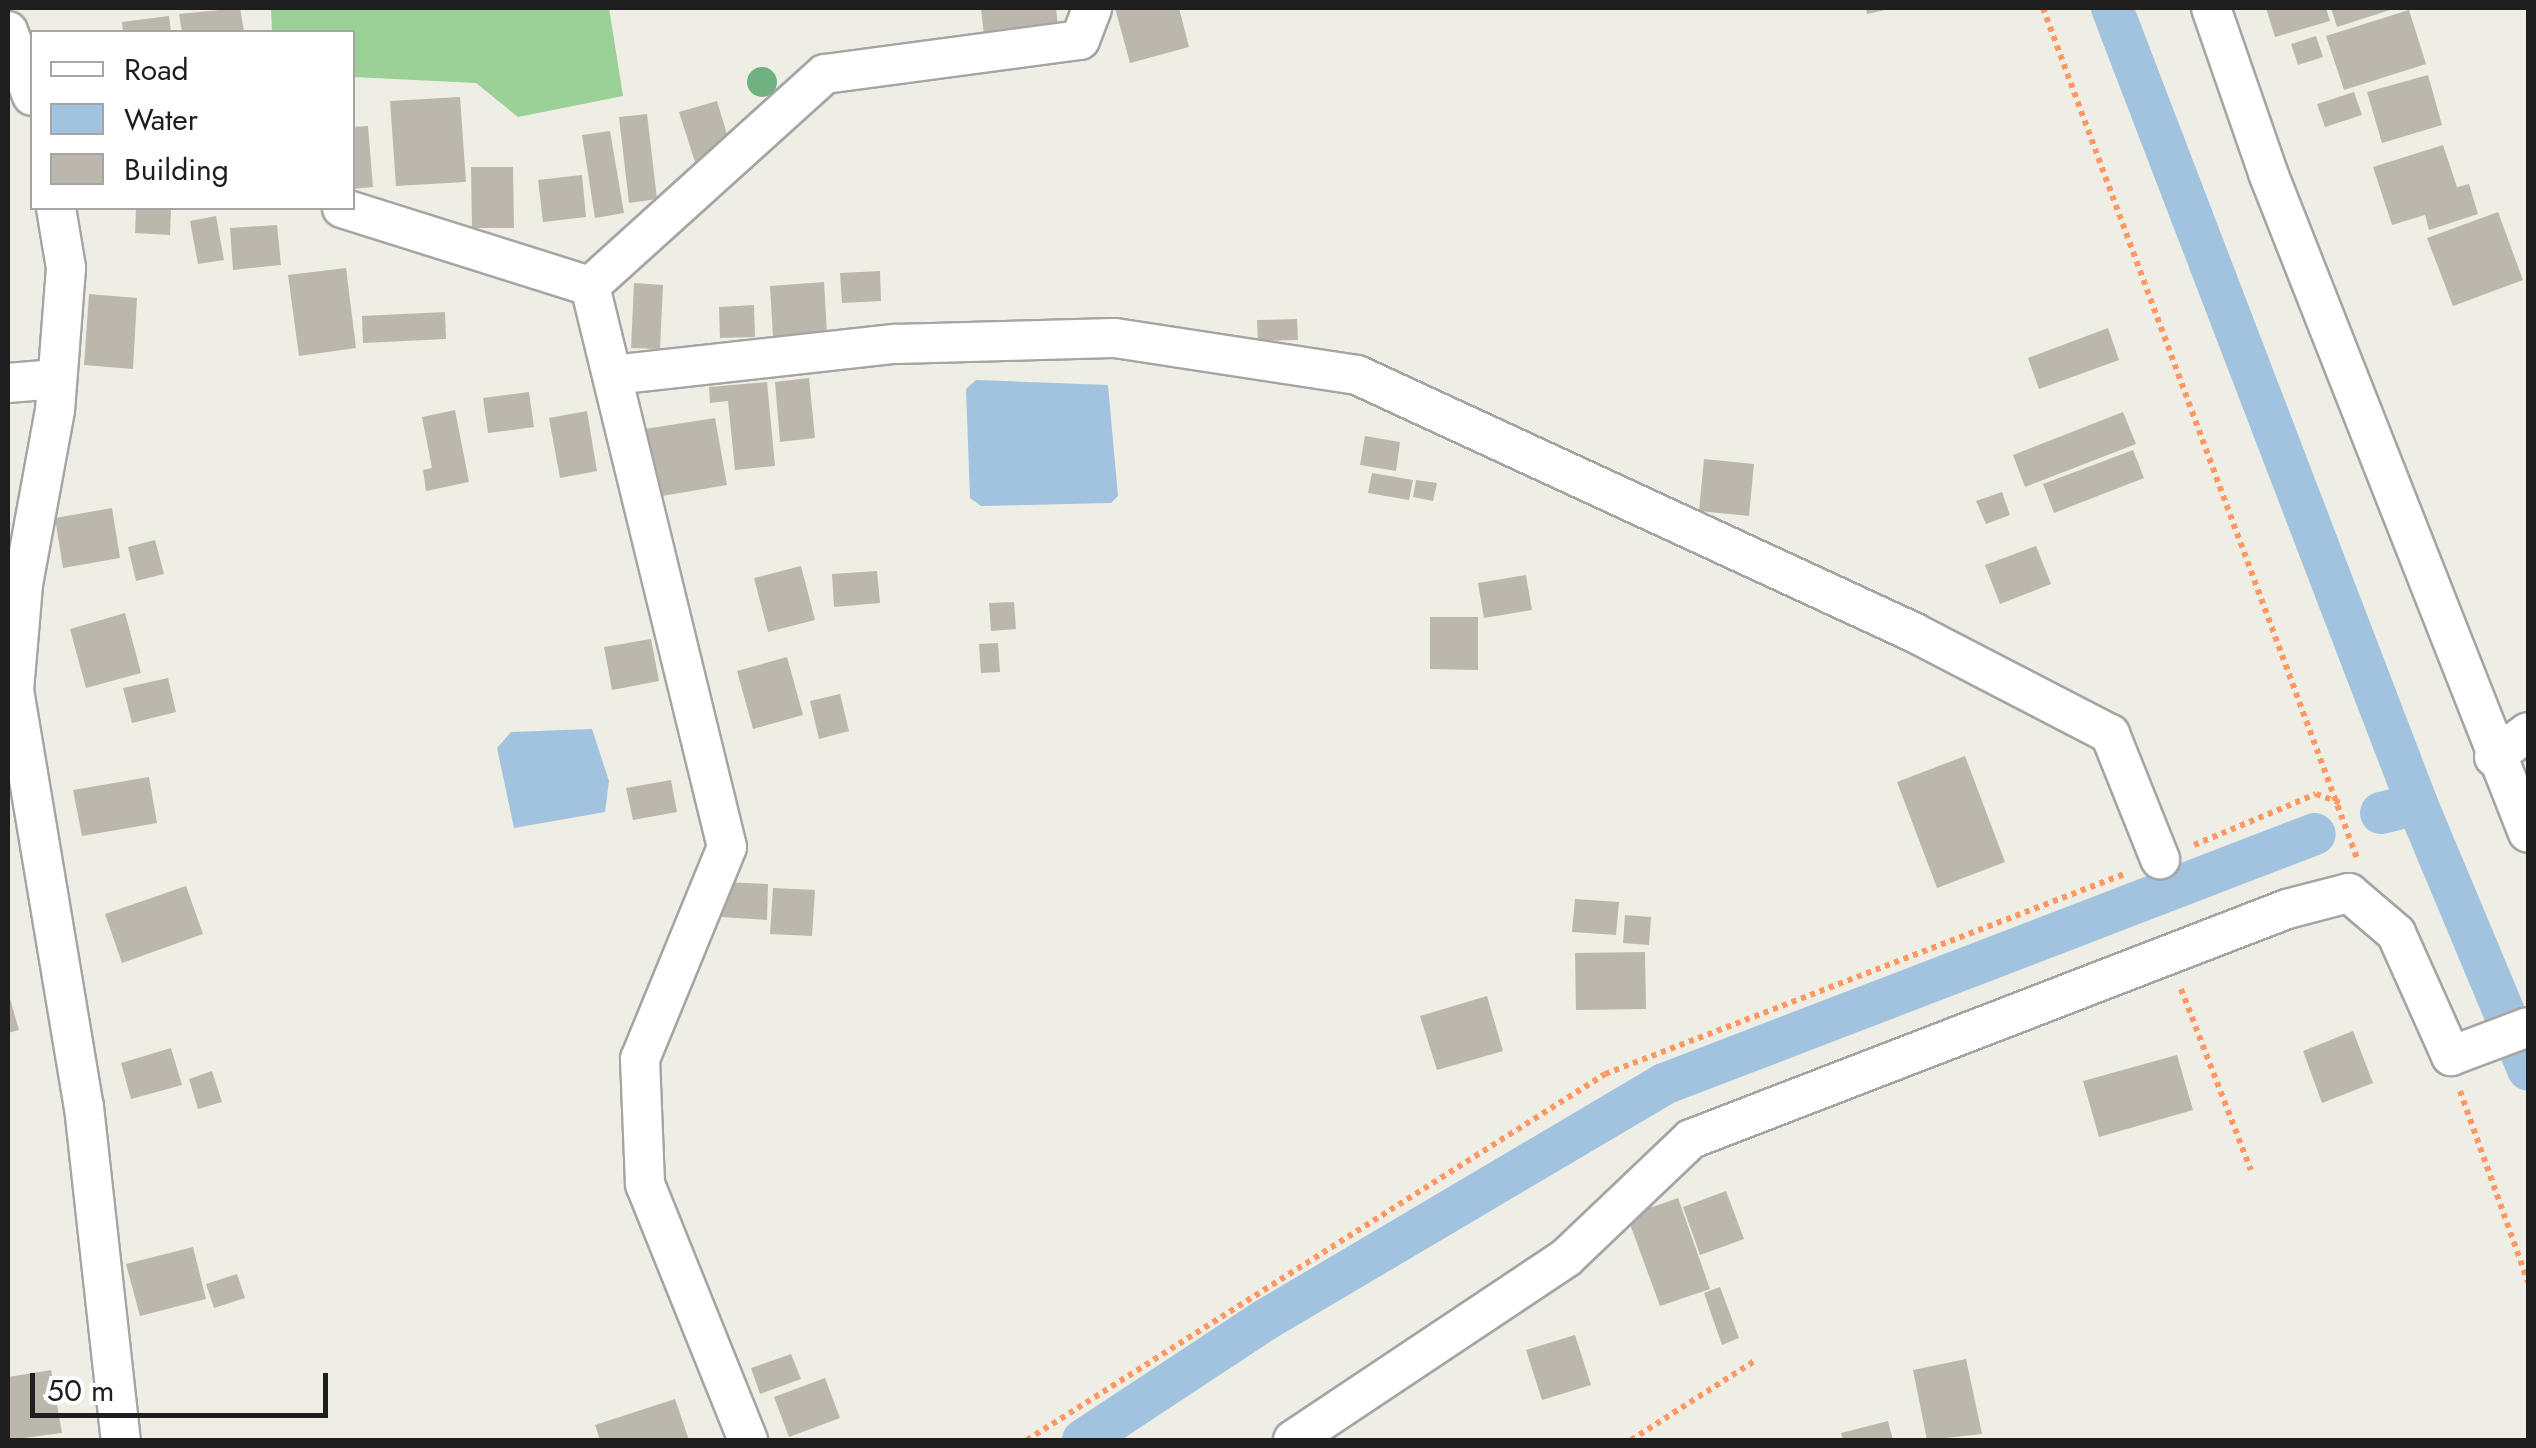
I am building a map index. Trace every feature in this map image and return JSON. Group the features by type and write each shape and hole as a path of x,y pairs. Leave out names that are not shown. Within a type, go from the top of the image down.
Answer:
{"street":[{"path":"590,286 825,74 1080,40 1092,8"},
{"path":"2211,8 2268,174 2494,758 2528,833"},
{"path":"8,31 30,91"},
{"path":"56,210 66,268 57,379 23,585 14,690 84,1108 121,1440"},
{"path":"348,210 590,286"},
{"path":"590,286 727,847 640,1059 645,1184 748,1440"},
{"path":"613,374 896,344 1115,338 1357,376 1912,632 2110,734 2160,860"},
{"path":"8,383 57,379"},
{"path":"2494,758 2528,732"},
{"path":"1293,1440 1568,1257 1691,1140 2287,909 2349,893 2396,934 2462,1052 2528,1027"}],"path":[{"path":"2043,8 2358,852 2349,893"},
{"path":"1028,1440 1605,1074 2160,860 2316,794 2341,803"},
{"path":"2168,955 2251,1170"},
{"path":"2462,1052 2479,1156 2528,1282"},
{"path":"1630,1440 1756,1360"}],"green space":[{"path":"271,8 609,8 623,96 518,117 476,83 355,77 355,30 272,30"}],"water":[{"path":"976,380 1108,385 1118,496 1111,503 981,506 970,498 966,389"},
{"path":"592,729 609,781 605,812 514,828 497,748 511,732"}],"building":[{"path":"240,8 244,30 182,30 179,14"},
{"path":"981,8 1056,8 1058,28 984,36"},
{"path":"1115,8 1179,8 1189,47 1130,63"},
{"path":"1866,8 1889,8 1889,9 1867,14"},
{"path":"2266,8 2326,8 2330,21 2275,37"},
{"path":"2331,8 2396,8 2337,27"},
{"path":"2409,10 2426,64 2344,90 2326,36"},
{"path":"169,16 171,30 123,30 122,22"},
{"path":"2316,36 2323,57 2298,65 2291,44"},
{"path":"2428,75 2442,125 2382,143 2367,92"},
{"path":"2354,92 2362,115 2325,127 2317,104"},
{"path":"460,97 466,182 396,186 390,101"},
{"path":"717,101 732,151 695,162 679,112"},
{"path":"647,114 657,199 629,203 619,117"},
{"path":"368,126 373,187 355,189 355,127"},
{"path":"610,131 624,213 595,218 582,135"},
{"path":"2443,145 2457,187 2469,184 2478,214 2429,230 2425,215 2392,225 2373,167"},
{"path":"471,167 513,167 514,228 472,228"},
{"path":"582,175 586,217 543,222 538,180"},
{"path":"136,210 171,210 170,235 135,233"},
{"path":"2498,212 2523,280 2453,306 2427,238"},
{"path":"216,216 224,260 198,264 190,221"},
{"path":"277,225 281,265 233,270 230,228"},
{"path":"346,268 356,348 299,356 288,275"},
{"path":"880,271 881,301 842,303 840,273"},
{"path":"824,282 827,334 773,337 770,286"},
{"path":"634,283 663,285 660,349 631,348"},
{"path":"89,294 137,298 133,369 84,365"},
{"path":"754,305 755,337 720,338 719,307"},
{"path":"445,312 446,339 363,343 362,316"},
{"path":"1297,319 1298,340 1258,341 1257,320"},
{"path":"2108,328 2119,360 2039,389 2028,358"},
{"path":"809,378 815,438 780,442 775,382"},
{"path":"767,382 775,466 735,470 728,401 710,403 709,387"},
{"path":"529,392 534,427 488,433 483,398"},
{"path":"455,410 469,482 426,491 423,470 432,468 422,417"},
{"path":"587,411 597,471 560,478 549,418"},
{"path":"2123,412 2136,444 2025,487 2013,455"},
{"path":"715,418 727,485 656,497 645,429"},
{"path":"1365,436 1400,442 1396,471 1360,465"},
{"path":"2133,450 2144,478 2054,513 2043,484"},
{"path":"1704,459 1754,464 1749,516 1699,511"},
{"path":"1372,473 1413,480 1409,500 1368,493"},
{"path":"1416,480 1437,483 1433,501 1413,497"},
{"path":"2002,492 2010,515 1986,524 1976,501"},
{"path":"112,508 120,558 63,568 55,518"},
{"path":"155,540 164,574 136,581 128,547"},
{"path":"2036,546 2051,584 2000,604 1985,565"},
{"path":"801,566 815,620 768,632 754,578"},
{"path":"877,571 880,603 834,607 832,574"},
{"path":"1526,575 1532,610 1484,618 1478,583"},
{"path":"1014,602 1016,629 991,631 989,603"},
{"path":"125,613 141,673 86,688 70,629"},
{"path":"1430,617 1478,617 1478,670 1430,669"},
{"path":"651,639 659,681 612,690 604,647"},
{"path":"998,643 1000,672 981,673 979,644"},
{"path":"787,657 803,715 753,729 737,671"},
{"path":"168,678 176,712 132,723 123,688"},
{"path":"840,694 849,731 819,739 810,701"},
{"path":"1965,756 2005,862 1937,888 1897,782"},
{"path":"149,777 157,823 82,836 73,790"},
{"path":"671,780 677,812 633,820 626,788"},
{"path":"722,882 768,884 767,920 720,917"},
{"path":"186,886 203,934 122,963 105,914"},
{"path":"773,888 815,890 812,936 770,934"},
{"path":"1575,899 1619,902 1616,935 1572,932"},
{"path":"1625,915 1651,917 1649,945 1623,943"},
{"path":"1645,952 1646,1009 1576,1010 1575,953"},
{"path":"8,995 19,1030 8,1033"},
{"path":"1487,996 1503,1051 1437,1070 1420,1016"},
{"path":"2353,1031 2373,1083 2322,1103 2303,1051"},
{"path":"171,1048 182,1085 131,1099 121,1063"},
{"path":"2177,1055 2193,1110 2099,1137 2083,1081"},
{"path":"212,1071 222,1102 198,1109 189,1079"},
{"path":"1726,1191 1744,1239 1700,1255 1683,1207"},
{"path":"1678,1198 1710,1289 1660,1306 1627,1216"},
{"path":"193,1247 206,1299 140,1316 126,1264"},
{"path":"237,1274 245,1298 214,1308 206,1284"},
{"path":"1720,1287 1739,1338 1722,1345 1704,1293"},
{"path":"1575,1335 1591,1385 1542,1400 1526,1350"},
{"path":"791,1354 801,1379 760,1394 751,1368"},
{"path":"1966,1359 1982,1434 1927,1440 1913,1370"},
{"path":"51,1370 62,1433 8,1440 8,1377"},
{"path":"825,1378 840,1418 789,1437 774,1397"},
{"path":"675,1399 689,1440 600,1440 595,1425"},
{"path":"1888,1421 1893,1440 1843,1440 1841,1433"}],"waterway":[{"path":"2112,8 2417,804 2528,1070"},
{"path":"2381,813 2417,804"},
{"path":"1083,1440 1265,1320 1664,1084 2315,834"}]}
